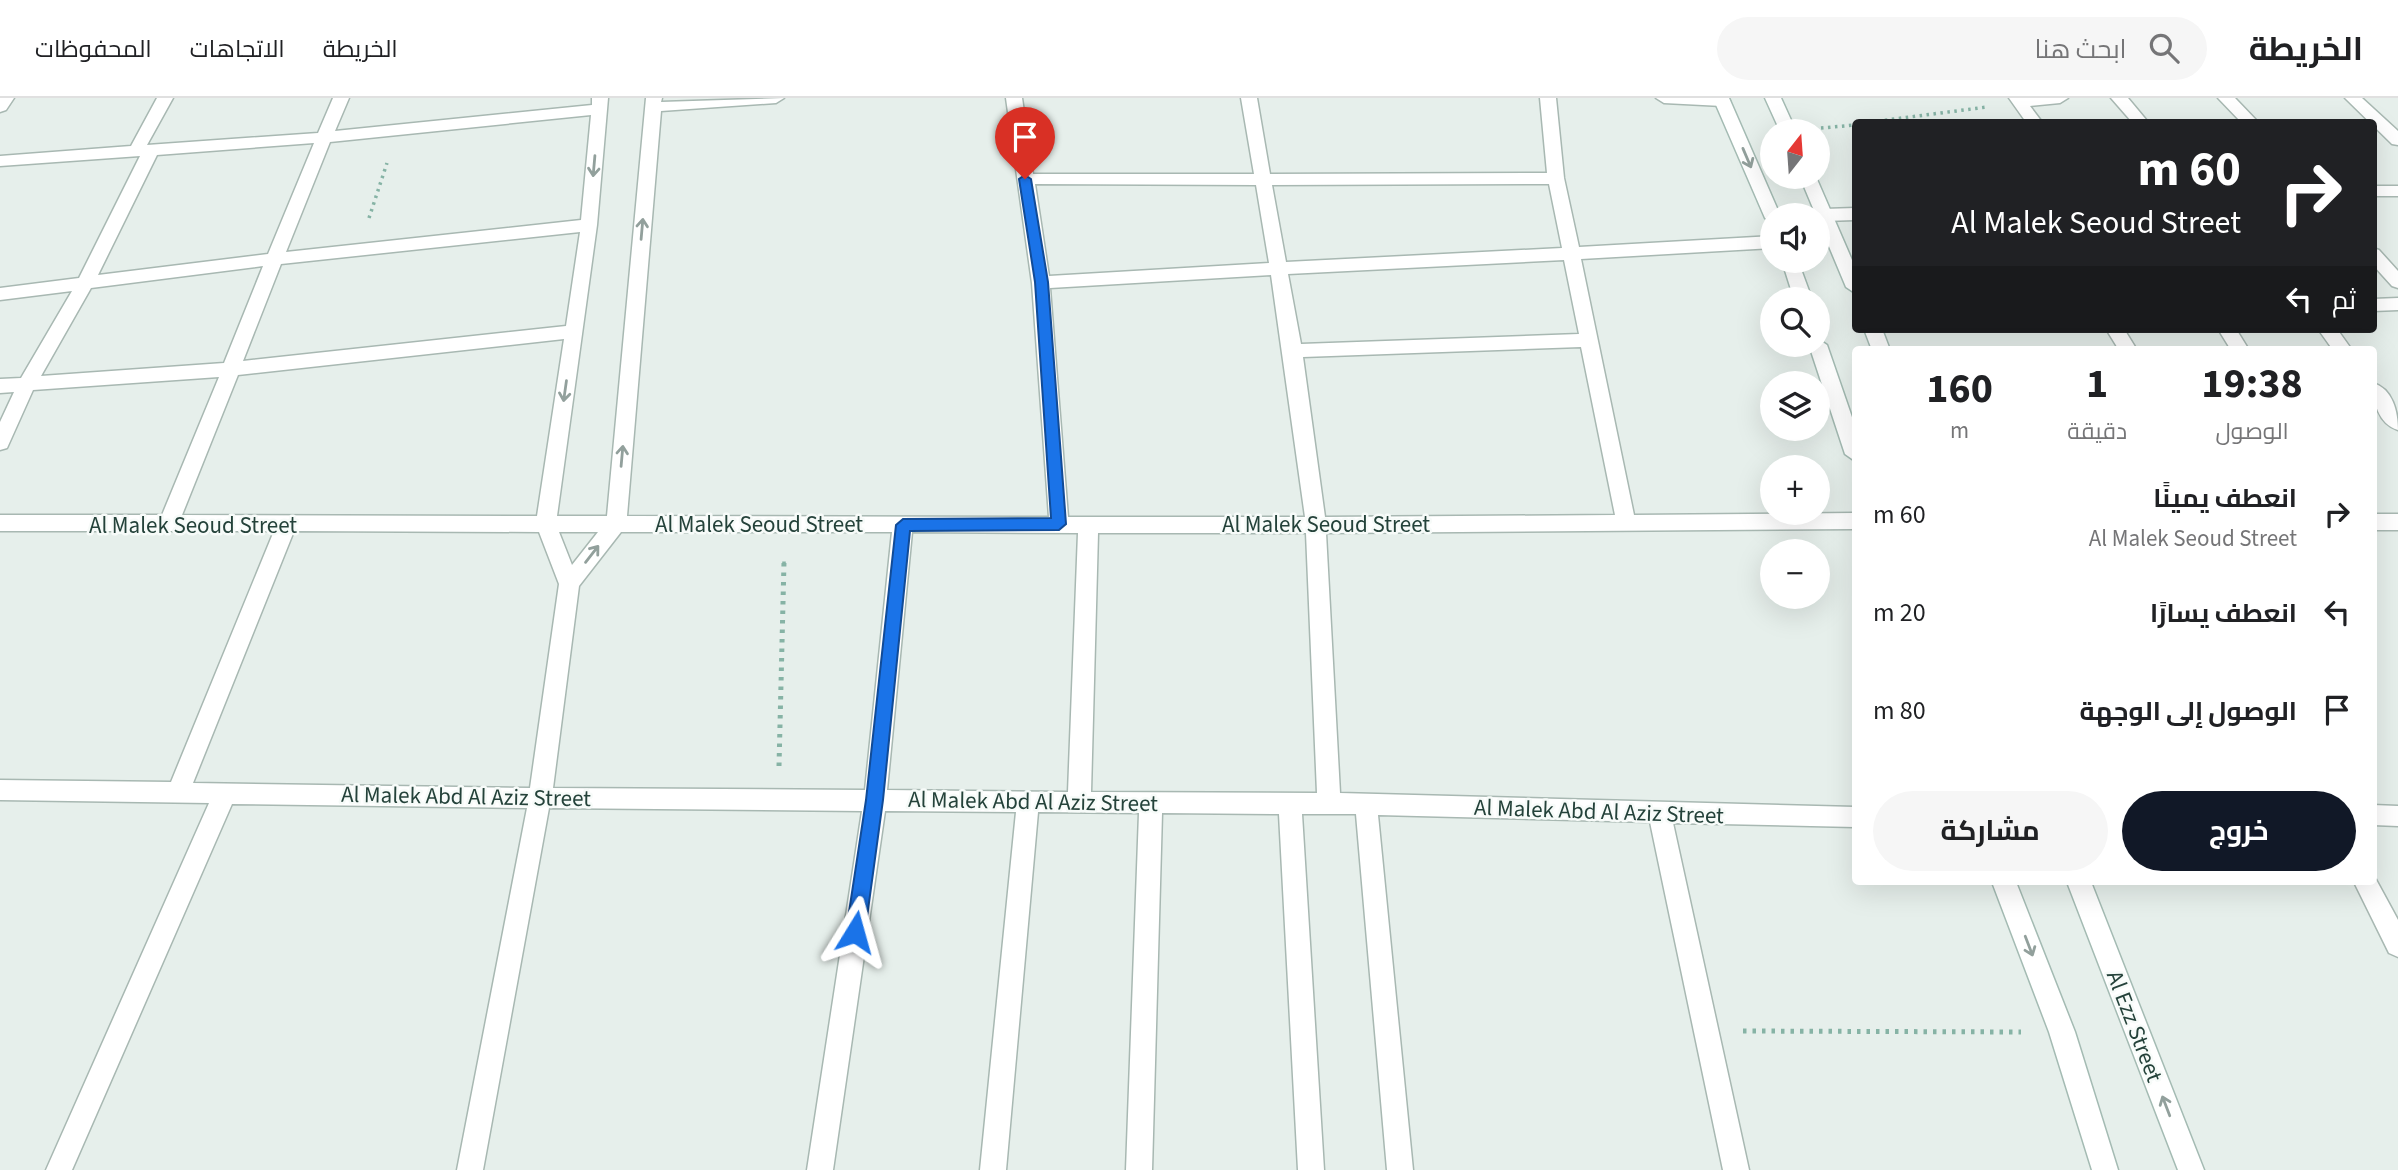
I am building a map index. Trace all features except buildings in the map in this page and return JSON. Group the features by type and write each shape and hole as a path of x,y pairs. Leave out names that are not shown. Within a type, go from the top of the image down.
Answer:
{"street":[{"path":"0,107 5,98"},
{"path":"0,443 27,384 85,284 165,98"},
{"path":"168,525 234,369 272,260 341,98"},
{"path":"569,584 616,524 654,103 776,98"},
{"path":"1014,98 1041,282 1059,524"},
{"path":"1249,98 1293,351 1316,525 1329,804"},
{"path":"1548,98 1556,178 1626,522"},
{"path":"1664,98 1722,99 1767,203"},
{"path":"1773,98 1783,119"},
{"path":"2018,100 2060,98"},
{"path":"2119,98 2137,119"},
{"path":"2226,98 2247,119"},
{"path":"2353,98 2376,119"},
{"path":"2018,100 2032,119"},
{"path":"0,161 397,132 600,104 589,225 547,525 569,584 540,798 470,1170"},
{"path":"2377,120 2398,140"},
{"path":"1025,179 1556,178"},
{"path":"2377,191 2398,191"},
{"path":"1830,215 1852,214"},
{"path":"0,294 360,248 589,225"},
{"path":"1830,229 1852,280"},
{"path":"1041,282 1277,266 1573,255 1760,243"},
{"path":"2377,258 2398,282"},
{"path":"2377,305 2398,304"},
{"path":"0,386 234,369 573,332"},
{"path":"1293,351 1589,340"},
{"path":"1822,357 1852,445"},
{"path":"2377,395 2398,423"},
{"name":"Al Malek Seoud Street","path":"0,523 287,526 1852,522"},
{"path":"2377,522 2398,522"},
{"path":"1079,803 1087,524"},
{"path":"820,1170 875,800 903,525"},
{"path":"178,792 287,526"},
{"name":"Al Malek Abd Al Aziz Street","path":"0,790 540,798 1366,804 1660,814 1852,817"},
{"path":"59,1170 225,793"},
{"path":"993,1170 1028,802"},
{"path":"1139,1170 1151,803"},
{"path":"1290,804 1311,1170"},
{"path":"1366,804 1400,1170"},
{"path":"1660,814 1736,1170"},
{"path":"2377,816 2398,816"},
{"path":"2005,885 2062,1032 2105,1170"},
{"name":"Al Ezz Street","path":"2080,885 2191,1170"},
{"path":"2368,885 2398,945"}],"path":[{"path":"1891,119 2018,100"},
{"path":"1830,128 1852,125"},
{"path":"360,248 397,132"},
{"path":"778,799 785,525"},
{"path":"1707,1031 2062,1032"}],"route":[{"path":"855,932 875,800 903,525 1059,524 1041,282 1025,179"}]}
